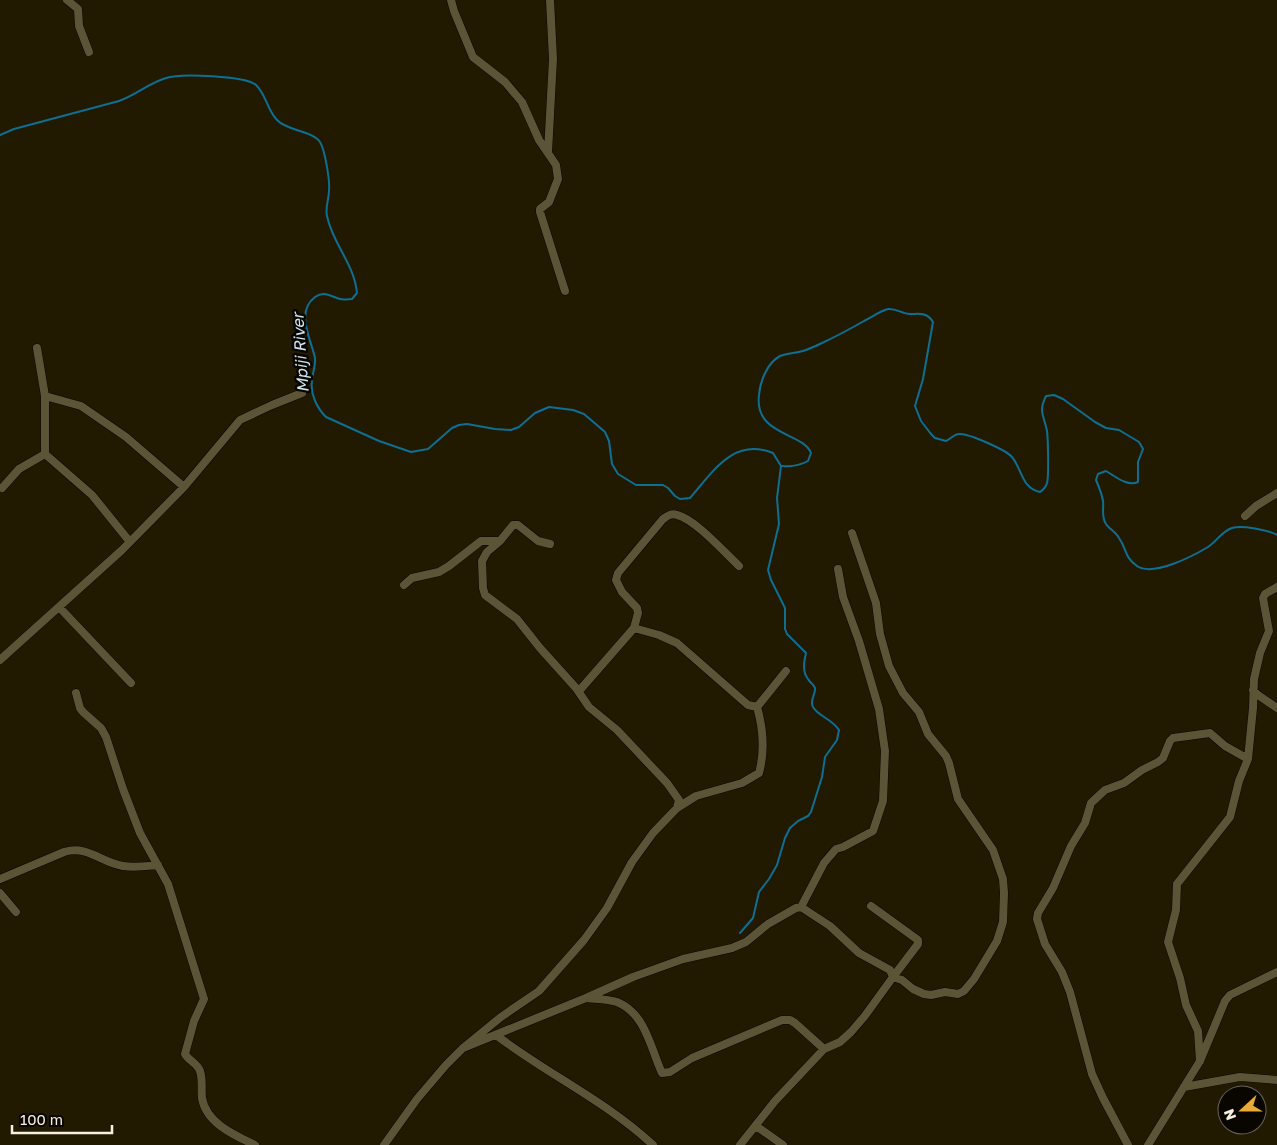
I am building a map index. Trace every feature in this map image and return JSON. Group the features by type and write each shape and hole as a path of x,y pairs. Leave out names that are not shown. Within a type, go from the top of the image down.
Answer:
{"street":[{"path":"67,0 78,9 80,26 89,52"},
{"path":"451,0 473,58 505,82 522,102 539,140 556,165 558,179 549,202 540,209 540,212 565,291"},
{"path":"548,152 553,59 550,0"},
{"path":"37,348 45,396 45,454 92,495 130,542"},
{"path":"0,660 130,542 184,487 240,420 272,404 302,394"},
{"path":"45,396 81,406 126,437 184,487"},
{"path":"2,488 19,469 45,454"},
{"path":"1245,516 1256,506 1277,493"},
{"path":"579,691 634,628 638,614 636,608 617,585 618,573 667,516 671,514 679,515 689,521 739,566"},
{"path":"550,544 538,540 518,525 513,525 500,541 487,552 482,561 485,595 517,619 579,691 590,707 617,730 667,783 679,800 677,808"},
{"path":"800,907 830,926 859,952 890,970 893,977 902,980 913,989 924,994 945,992 958,994 964,991 997,941 1003,922 1003,879 993,850 958,799 949,763 928,734 919,712 903,693 889,666 880,634 876,603 852,533"},
{"path":"404,585 412,578 444,569 481,541 500,541"},
{"path":"463,1048 633,977 683,959 732,948 746,942 768,924 800,907 824,862 836,849 873,831 883,801 885,751 879,709 860,641 843,597 838,569"},
{"path":"1200,1061 1198,1032 1186,1005 1180,978 1168,942 1176,910 1176,888 1177,884 1229,820 1239,781 1248,759 1253,690 1258,662 1268,631 1263,598 1265,594 1277,587"},
{"path":"59,607 131,683"},
{"path":"634,628 659,635 677,643 748,705 756,707"},
{"path":"756,707 786,671"},
{"path":"1253,690 1258,696 1277,708"},
{"path":"76,693 80,708 101,728 106,737 140,833 168,884 204,999 194,1021 185,1054 198,1066 201,1073 204,1107 210,1117 238,1137 255,1145"},
{"path":"384,1145 417,1099 446,1065 463,1048 501,1017 539,991 584,940 606,908 632,862 653,833 677,808 696,796 742,783 759,772 762,762 762,725 756,707"},
{"path":"1128,1145 1102,1098 1092,1074 1070,992 1062,972 1045,944 1037,919 1038,913 1053,888 1070,846 1085,823 1091,803 1105,790 1124,784 1142,770 1163,758 1173,738 1210,733 1225,746 1248,759"},
{"path":"0,879 74,849 83,850 110,863 123,866 158,865"},
{"path":"0,893 16,912"},
{"path":"740,1145 775,1101 824,1049 840,1042 851,1032 918,944 918,940 871,906"},
{"path":"1148,1145 1200,1061 1225,1001 1230,995 1277,972"},
{"path":"586,998 616,1002 634,1013 641,1021 662,1073 670,1072 692,1058 782,1020 790,1020 795,1023 824,1049"},
{"path":"496,1035 523,1055 615,1113 653,1145"},
{"path":"1184,1086 1240,1077 1277,1080"},
{"path":"756,1126 783,1145"}],"waterway":[{"name":"Mpiji River","path":"0,135 14,129 119,101 154,83 173,76 212,76 250,82 259,89 271,112 281,124 312,135 320,142 329,180 327,216 355,282 357,293 352,299 342,299 322,294 315,297 309,303 306,310 306,326 315,358 312,391 317,405 326,417 379,441 411,452 428,449 452,428 459,425 467,424 511,430 519,427 535,413 549,407 573,410 584,414 605,432 609,441 612,464 618,474 636,485 663,485 680,499 690,498 716,468 735,453 759,449 773,453 781,466"},
{"path":"782,466 795,466 805,463 808,461 811,453 799,441 771,426 759,408 761,384 771,363 780,356 813,347 885,310 891,309 907,314 926,315 933,322 923,379 915,406 921,421 935,438 946,441 956,435 964,434 995,446 1012,457 1029,487 1040,492 1046,486 1048,479 1047,431 1042,414 1042,406 1046,396 1054,395 1063,399 1095,422 1106,428 1119,430 1139,442 1143,449 1138,462 1138,482 1125,482 1106,471 1098,474 1096,480 1103,498 1104,521 1118,536 1128,556 1137,566 1144,569 1153,569 1173,564 1208,547 1225,532 1236,527 1255,528 1277,535"},
{"path":"740,933 753,918 759,892 777,865 790,828 811,812 822,777 825,757 837,740 839,730 813,707 812,702 815,688 804,670 806,653 787,634 785,629 785,608 768,570 779,524 777,498 781,466"}]}
